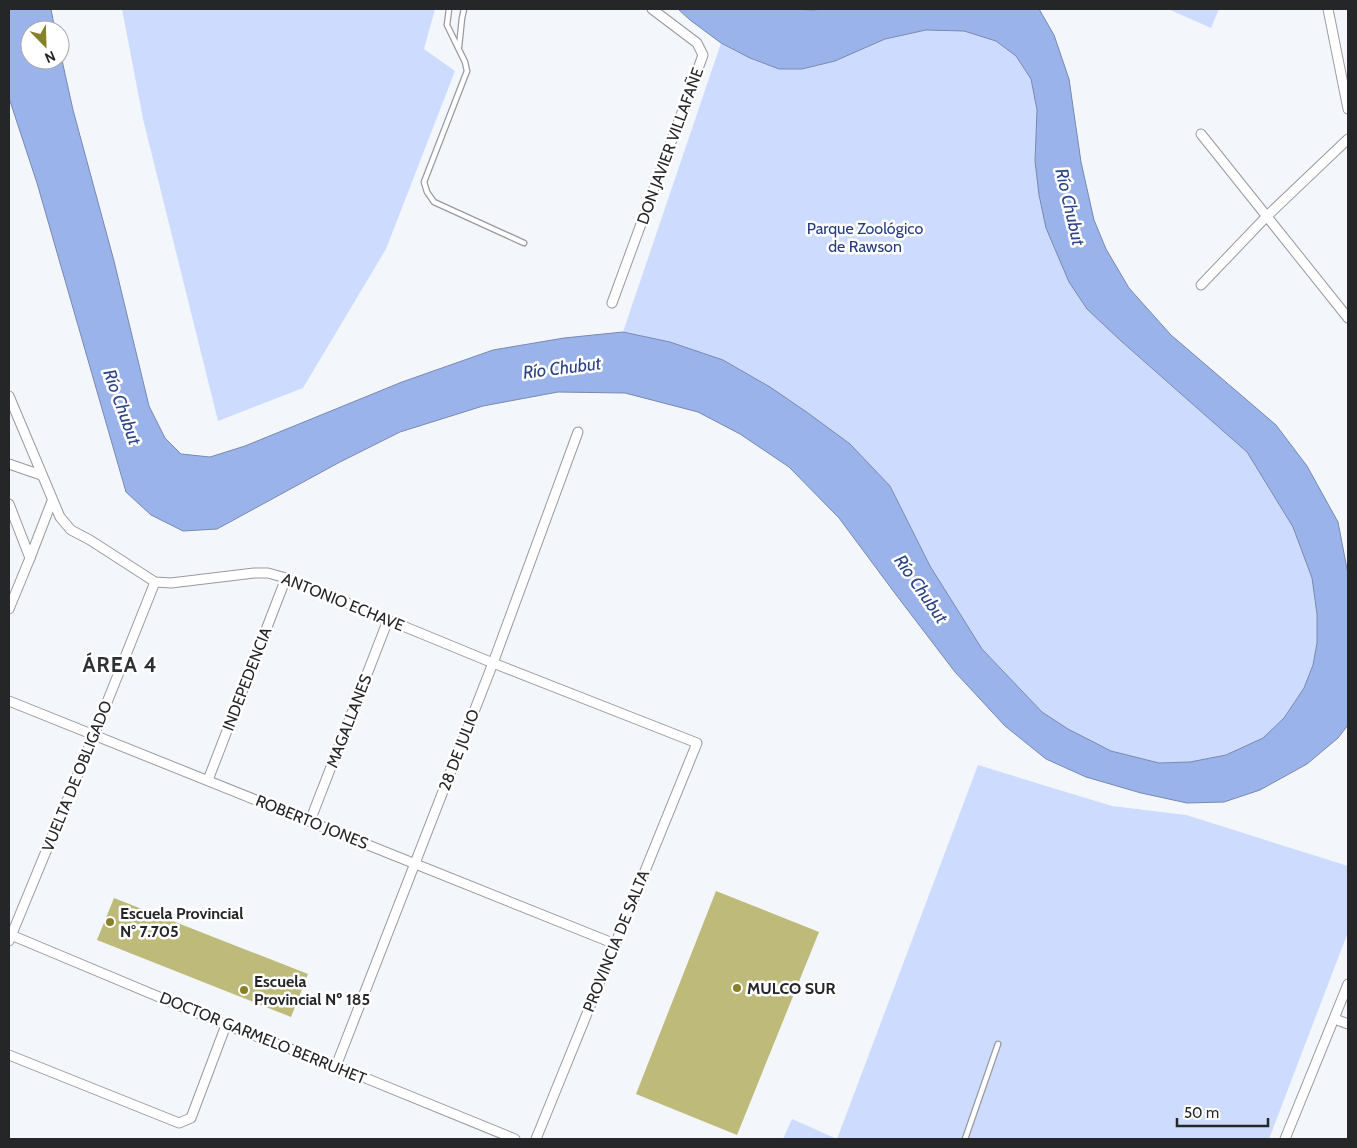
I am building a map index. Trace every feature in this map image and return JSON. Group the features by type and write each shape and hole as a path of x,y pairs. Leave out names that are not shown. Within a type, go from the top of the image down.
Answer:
{"street":[{"name":"DON JAVIER VILLAFAÑE","path":"612,304 703,55 697,43 652,9"},
{"path":"1328,9 1348,109"},
{"path":"1201,134 1348,318"},
{"path":"1201,285 1266,217 1348,139"},
{"path":"9,396 60,517 71,530 155,582"},
{"name":"28 DE JULIO","path":"336,1066 493,663 578,432"},
{"path":"9,464 41,474"},
{"path":"9,609 52,501"},
{"path":"9,504 30,558"},
{"name":"ANTONIO ECHAVE","path":"155,582 171,583 254,573 268,573 286,578 697,744"},
{"name":"INDEPEDENCIA","path":"208,780 286,578"},
{"name":"VUELTA DE OBLIGADO","path":"10,938 155,582"},
{"name":"MAGALLANES","path":"310,822 388,620"},
{"name":"ROBERTO JONES","path":"9,701 615,944"},
{"name":"PROVINCIA DE SALTA","path":"536,1139 697,744"},
{"name":"DOCTOR GARMELO BERRUHET","path":"10,938 226,1025 336,1066 515,1139"},
{"path":"1285,1139 1348,984"},
{"path":"1335,1019 1348,1024"},
{"path":"9,1055 179,1123 191,1118 226,1025"}],"lane":[{"path":"449,9 447,25 465,62 467,71 424,182 427,192 434,202 524,242"},
{"path":"459,49 464,9"},
{"path":"965,1139 998,1044"}],"green space":[{"path":"122,9 435,9 424,49 455,71 386,249 303,388 218,421 143,119"},
{"path":"1168,9 1219,9 1211,28"},
{"name":"Parque Zoológico de Rawson","path":"926,30 964,30 996,41 1016,56 1031,79 1037,110 1035,161 1121,341 1247,452 1293,527 1312,578 1317,613 1317,643 1313,665 1304,688 1284,718 1263,739 1226,755 1190,762 1159,763 1111,751 1068,729 1042,712 982,649 930,566 890,486 808,413 770,387 723,360 670,342 623,332 721,43 750,58 779,69 802,69 835,61 885,39"},
{"path":"978,765 1112,806 1186,815 1348,866 1348,932 1269,1139 837,1139"},
{"path":"792,1119 837,1139 783,1139"}],"water":[{"name":"Río Chubut","path":"9,9 51,9 53,20 20,20 20,70 64,70 73,110 114,261 149,406 165,438 181,454 210,457 245,446 402,382 493,350 564,338 623,332 670,342 723,360 770,387 850,444 890,486 930,566 982,649 1042,712 1068,729 1111,751 1159,763 1190,762 1226,755 1263,738 1284,718 1304,688 1313,665 1317,643 1317,614 1312,578 1293,527 1247,452 1087,309 1069,282 1046,228 1039,195 1035,161 1037,110 1031,79 1016,56 996,41 964,31 926,30 885,39 835,61 802,69 779,69 750,58 721,43 678,9 1039,9 1054,35 1069,79 1081,162 1094,220 1106,249 1129,288 1171,335 1276,425 1307,466 1338,522 1348,574 1348,725 1338,738 1307,764 1260,790 1224,802 1187,803 1141,793 1086,777 1046,759 1005,726 955,672 839,518 789,467 740,434 698,412 625,393 558,392 483,406 400,432 340,462 217,529 183,531 151,515 126,492 37,183 9,98"}],"building":[{"name":"MULCO SUR","path":"716,891 819,932 737,1135 636,1094"},
{"path":"114,898 308,974 291,1017 97,940"}],"place":[{"name":"Escuela Provincial N° 7.705","path":"110,922"},
{"name":"MULCO SUR","path":"737,988"},
{"name":"Escuela Provincial Nº 185","path":"244,990"}],"district":[{"name":"ÁREA 4","path":"120,664"}]}
